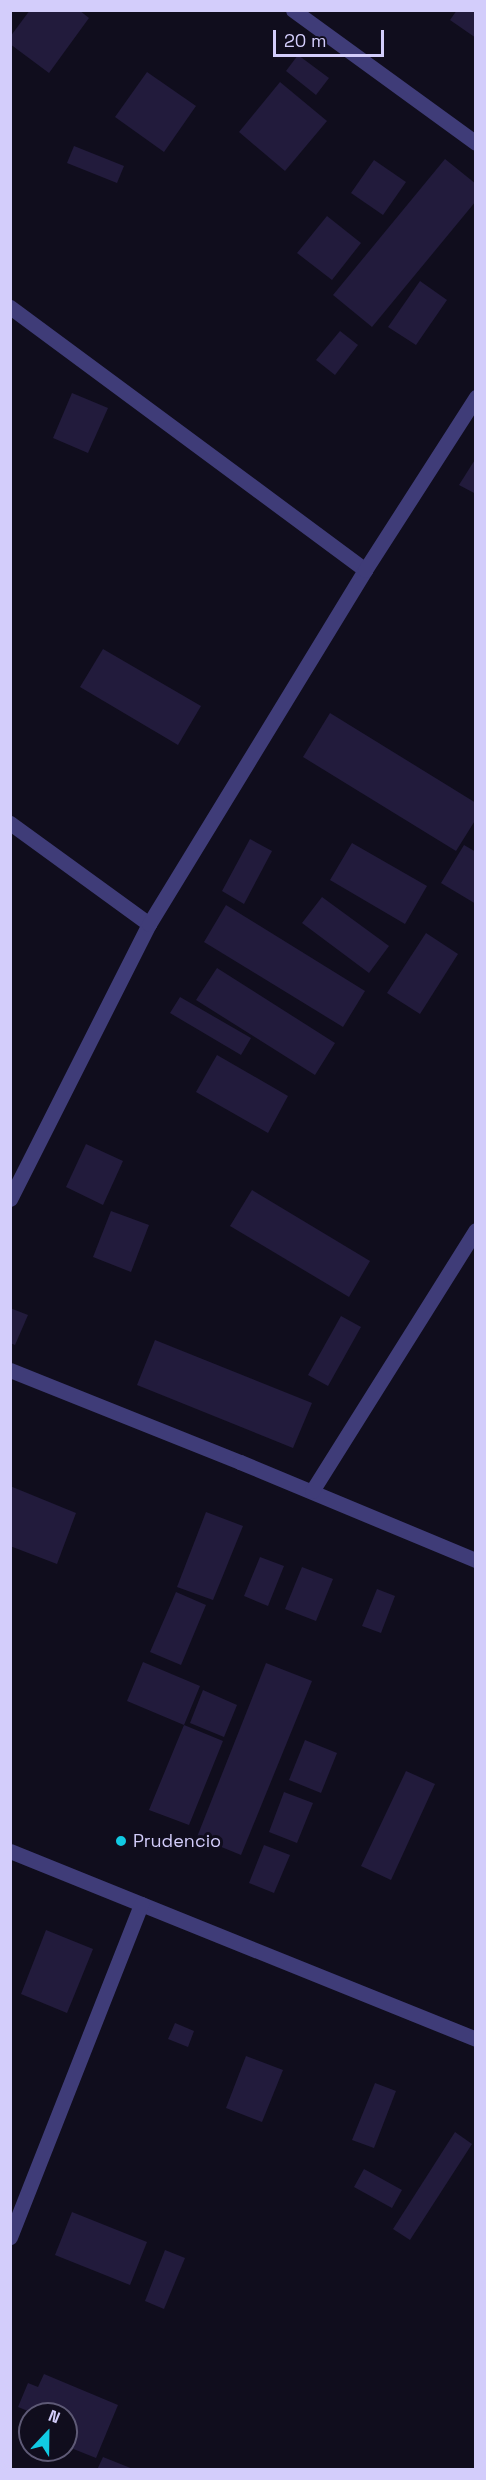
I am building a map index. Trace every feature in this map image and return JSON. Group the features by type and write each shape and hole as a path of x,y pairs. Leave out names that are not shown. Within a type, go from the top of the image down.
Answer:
{"street":[{"path":"293,10 476,143"},
{"path":"10,307 365,570"},
{"path":"10,1199 149,924 365,570 476,398"},
{"path":"10,823 149,924"},
{"path":"312,1491 476,1230"},
{"path":"10,1370 312,1491 476,1560"},
{"path":"10,1851 476,2039"},
{"path":"10,2237 141,1904"}],"building":[{"path":"30,10 79,10 89,18 49,73 10,44 10,37"},
{"path":"457,10 476,10 476,38 450,20"},
{"path":"298,55 329,78 316,95 286,71"},
{"path":"147,72 196,106 164,152 115,117"},
{"path":"280,82 327,121 285,171 239,132"},
{"path":"74,146 124,166 117,183 67,163"},
{"path":"445,159 476,184 476,201 372,327 333,295"},
{"path":"374,160 406,182 383,215 351,193"},
{"path":"327,216 361,243 332,280 297,253"},
{"path":"420,281 447,300 416,345 388,327"},
{"path":"340,331 358,345 335,375 316,360"},
{"path":"72,393 108,408 88,453 53,438"},
{"path":"476,458 476,494 459,485"},
{"path":"103,649 201,706 178,745 80,687"},
{"path":"330,713 476,803 476,819 456,851 303,757"},
{"path":"250,839 272,851 244,904 222,891"},
{"path":"352,843 427,886 405,924 330,880"},
{"path":"464,845 476,852 476,904 441,883"},
{"path":"322,897 389,946 369,973 302,923"},
{"path":"226,905 365,991 343,1027 204,942"},
{"path":"426,933 458,954 420,1014 387,993"},
{"path":"217,968 335,1043 315,1075 196,1000"},
{"path":"180,997 251,1038 241,1055 170,1013"},
{"path":"217,1055 288,1096 268,1133 196,1092"},
{"path":"86,1144 123,1161 103,1205 66,1187"},
{"path":"252,1190 370,1261 349,1297 230,1226"},
{"path":"111,1211 149,1225 131,1272 93,1257"},
{"path":"10,1308 28,1315 15,1345 10,1343"},
{"path":"341,1316 361,1327 328,1386 308,1375"},
{"path":"155,1340 312,1403 293,1448 137,1385"},
{"path":"10,1486 76,1513 57,1564 10,1546"},
{"path":"206,1512 243,1526 213,1600 177,1587"},
{"path":"260,1557 284,1566 268,1606 244,1596"},
{"path":"302,1567 333,1579 316,1621 285,1609"},
{"path":"377,1589 395,1596 381,1633 362,1626"},
{"path":"176,1592 206,1605 181,1665 150,1652"},
{"path":"143,1662 200,1686 184,1725 127,1701"},
{"path":"266,1663 312,1681 241,1855 197,1837"},
{"path":"203,1690 237,1705 224,1737 190,1723"},
{"path":"184,1725 223,1741 189,1825 149,1810"},
{"path":"305,1740 337,1753 321,1793 289,1780"},
{"path":"406,1771 435,1784 391,1880 361,1866"},
{"path":"284,1792 313,1803 297,1843 269,1832"},
{"path":"264,1845 290,1855 274,1893 249,1883"},
{"path":"46,1930 93,1949 67,2013 21,1994"},
{"path":"175,2023 194,2031 188,2047 168,2039"},
{"path":"246,2056 283,2070 262,2122 226,2108"},
{"path":"375,2083 396,2091 374,2148 352,2140"},
{"path":"455,2132 472,2144 410,2240 393,2229"},
{"path":"364,2169 402,2190 392,2208 354,2187"},
{"path":"72,2212 147,2242 130,2285 55,2255"},
{"path":"165,2250 185,2258 164,2309 145,2301"},
{"path":"44,2374 118,2405 96,2458 78,2451 78,2402 20,2402 28,2383 38,2387"},
{"path":"103,2457 133,2469 133,2470 97,2470"}],"place":[{"name":"Prudencio","path":"121,1841"}]}
